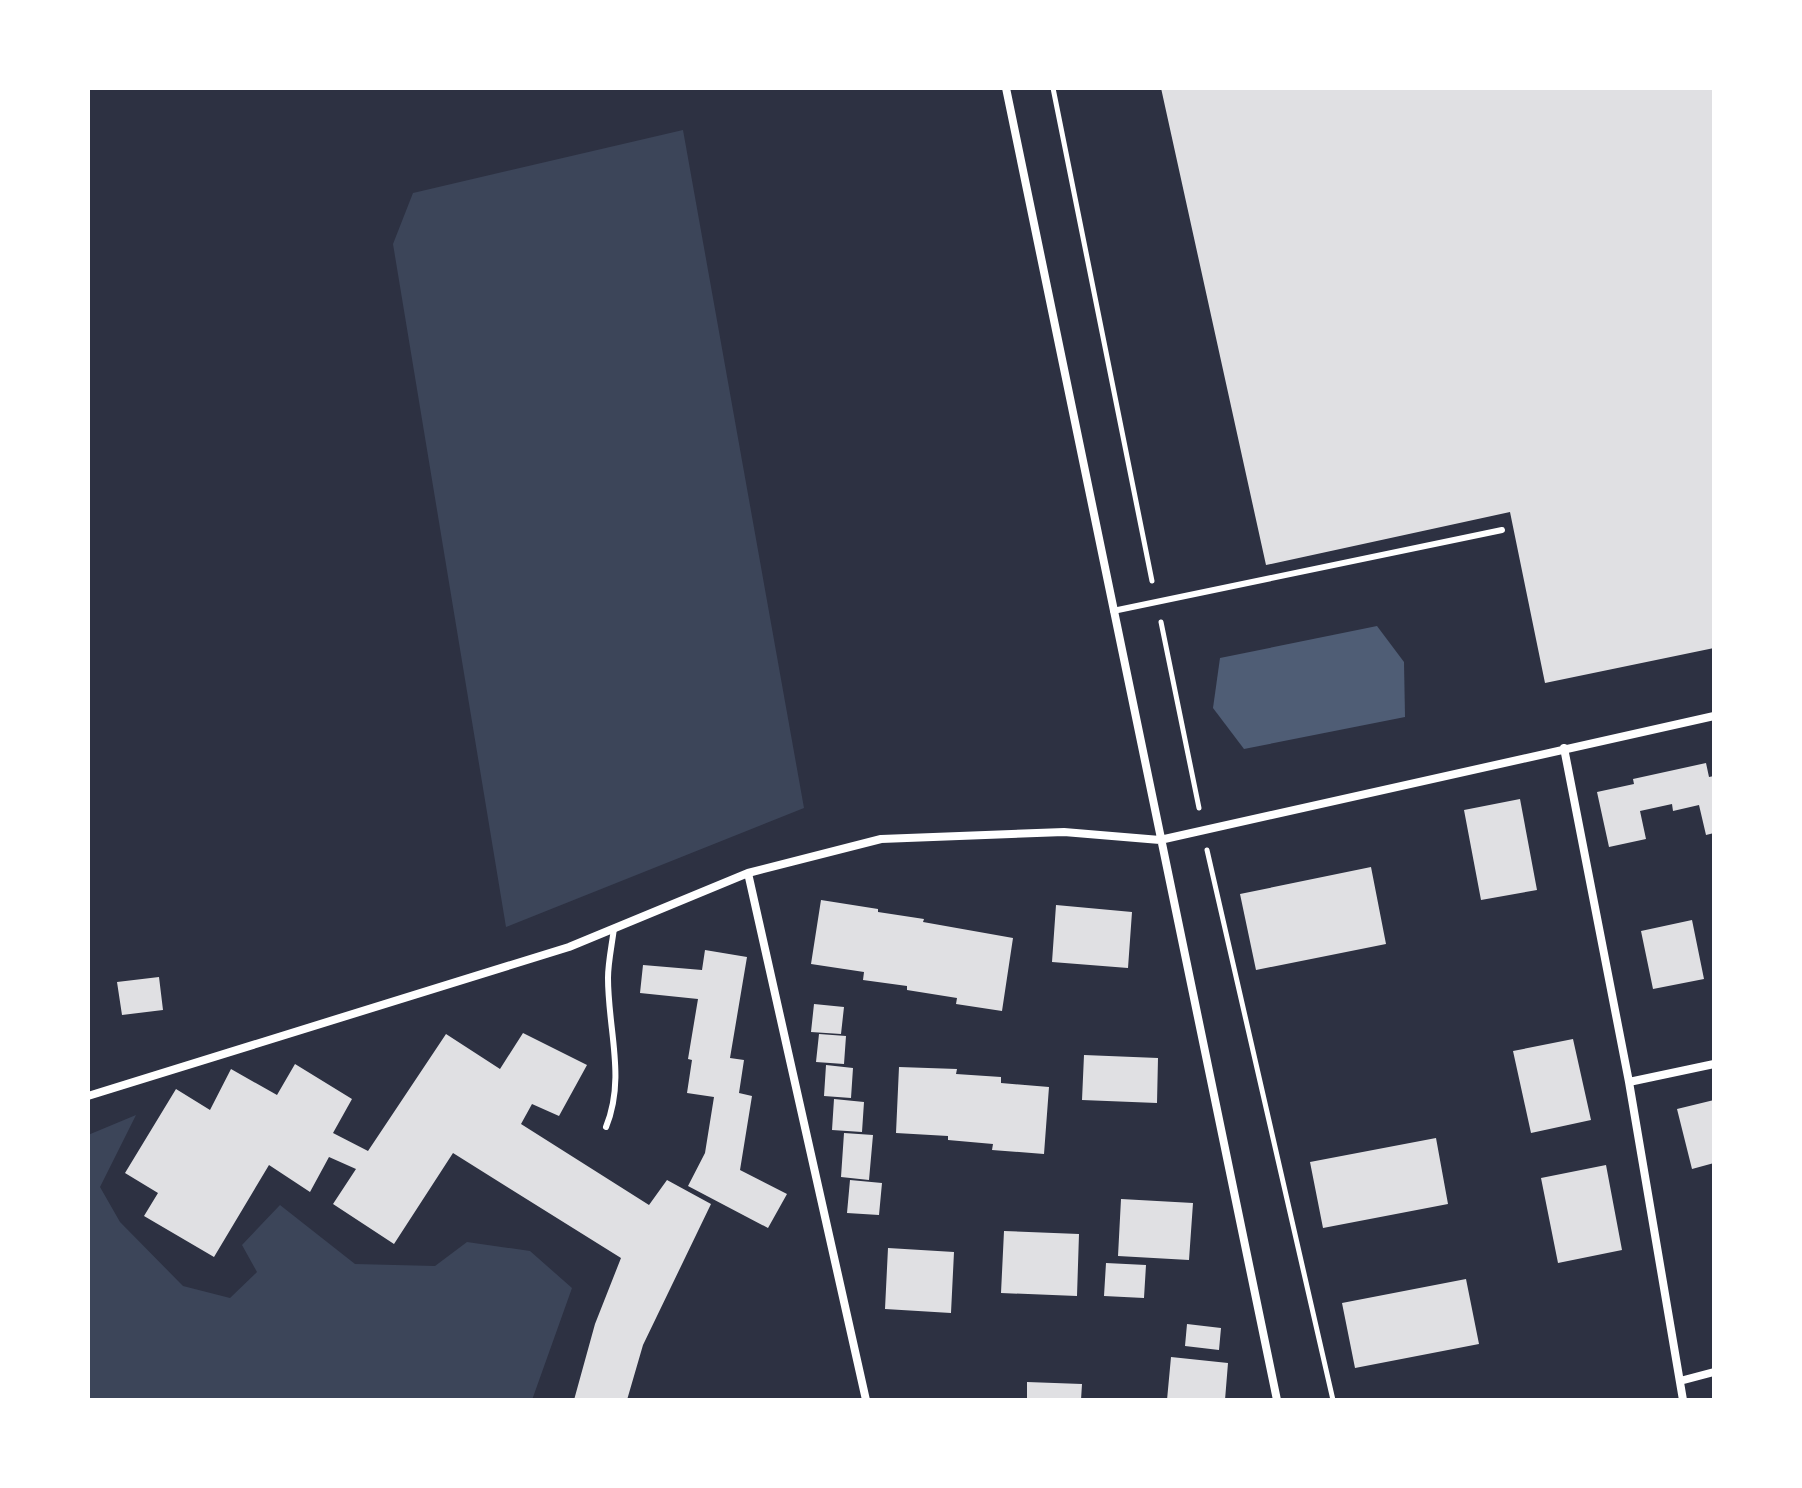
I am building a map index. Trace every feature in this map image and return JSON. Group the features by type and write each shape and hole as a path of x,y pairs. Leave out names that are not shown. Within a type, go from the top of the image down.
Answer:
{"street":[{"path":"1006,88 1277,1400"},
{"path":"88,1096 569,947 748,873 881,839 1064,832 1160,840 1714,716"},
{"path":"1564,748 1629,1082 1683,1400"},
{"path":"748,873 866,1400"},
{"path":"1629,1082 1714,1064"},
{"path":"1680,1381 1714,1372"}],"lane":[{"path":"1113,611 1502,530"},
{"path":"606,1127 613,1110 617,1076 608,978 614,928"}],"path":[{"path":"1053,88 1203,831 1333,1400"}],"shaded area":[{"path":"683,130 804,808 506,927 393,244 413,193"},
{"path":"1377,626 1404,662 1405,717 1244,749 1213,708 1220,658"},
{"path":"136,1115 100,1187 120,1222 183,1286 230,1298 257,1272 242,1245 280,1205 355,1264 435,1266 467,1242 530,1251 572,1288 532,1400 88,1400 88,1135"}],"building":[{"path":"1161,88 1714,88 1714,648 1545,683 1510,512 1266,565"},
{"path":"1706,763 1709,777 1714,776 1714,833 1706,835 1699,805 1673,811 1672,804 1640,811 1646,839 1609,847 1597,792 1634,784 1633,779"},
{"path":"1520,799 1537,890 1481,900 1464,810"},
{"path":"1371,867 1386,944 1256,970 1240,894"},
{"path":"821,900 1013,938 1002,1011 956,1004 957,998 907,990 907,986 863,980 864,972 811,964"},
{"path":"1056,905 1132,912 1128,968 1052,962"},
{"path":"1692,920 1704,979 1653,989 1641,931"},
{"path":"705,950 747,957 730,1058 744,1060 739,1093 752,1096 740,1170 787,1194 768,1228 688,1186 705,1153 714,1097 687,1093 692,1060 688,1059 698,999 640,993 643,965 702,970"},
{"path":"159,977 163,1010 122,1015 117,982"},
{"path":"814,1004 844,1007 841,1034 811,1032"},
{"path":"523,1033 587,1065 559,1116 532,1104 521,1124 649,1205 667,1180 711,1204 643,1345 627,1400 574,1400 595,1324 621,1258 453,1153 394,1244 333,1204 356,1169 329,1157 310,1192 269,1165 214,1257 144,1216 158,1193 125,1173 176,1089 210,1110 231,1069 277,1095 295,1064 352,1099 333,1133 368,1151 446,1034 500,1069"},
{"path":"819,1034 846,1036 844,1064 816,1062"},
{"path":"1573,1039 1591,1120 1531,1133 1513,1051"},
{"path":"1084,1055 1158,1058 1157,1103 1082,1100"},
{"path":"826,1065 853,1068 851,1098 824,1096"},
{"path":"899,1067 957,1069 956,1074 1001,1077 1001,1083 1049,1087 1044,1154 992,1150 993,1144 948,1140 948,1136 896,1133"},
{"path":"834,1099 864,1102 862,1132 832,1130"},
{"path":"1714,1100 1714,1163 1692,1169 1677,1109"},
{"path":"844,1133 873,1135 869,1180 841,1177"},
{"path":"1436,1138 1448,1204 1323,1228 1310,1162"},
{"path":"1606,1165 1622,1250 1558,1263 1541,1178"},
{"path":"850,1180 882,1183 879,1215 847,1213"},
{"path":"1121,1199 1193,1203 1189,1260 1118,1256"},
{"path":"1004,1231 1079,1234 1077,1296 1001,1293"},
{"path":"888,1248 954,1252 951,1313 885,1309"},
{"path":"1106,1263 1146,1265 1144,1298 1104,1296"},
{"path":"1466,1279 1479,1344 1355,1368 1342,1303"},
{"path":"1187,1324 1221,1328 1219,1350 1185,1346"},
{"path":"1171,1357 1228,1363 1225,1400 1167,1400"},
{"path":"1027,1382 1082,1384 1081,1400 1027,1400"}]}
